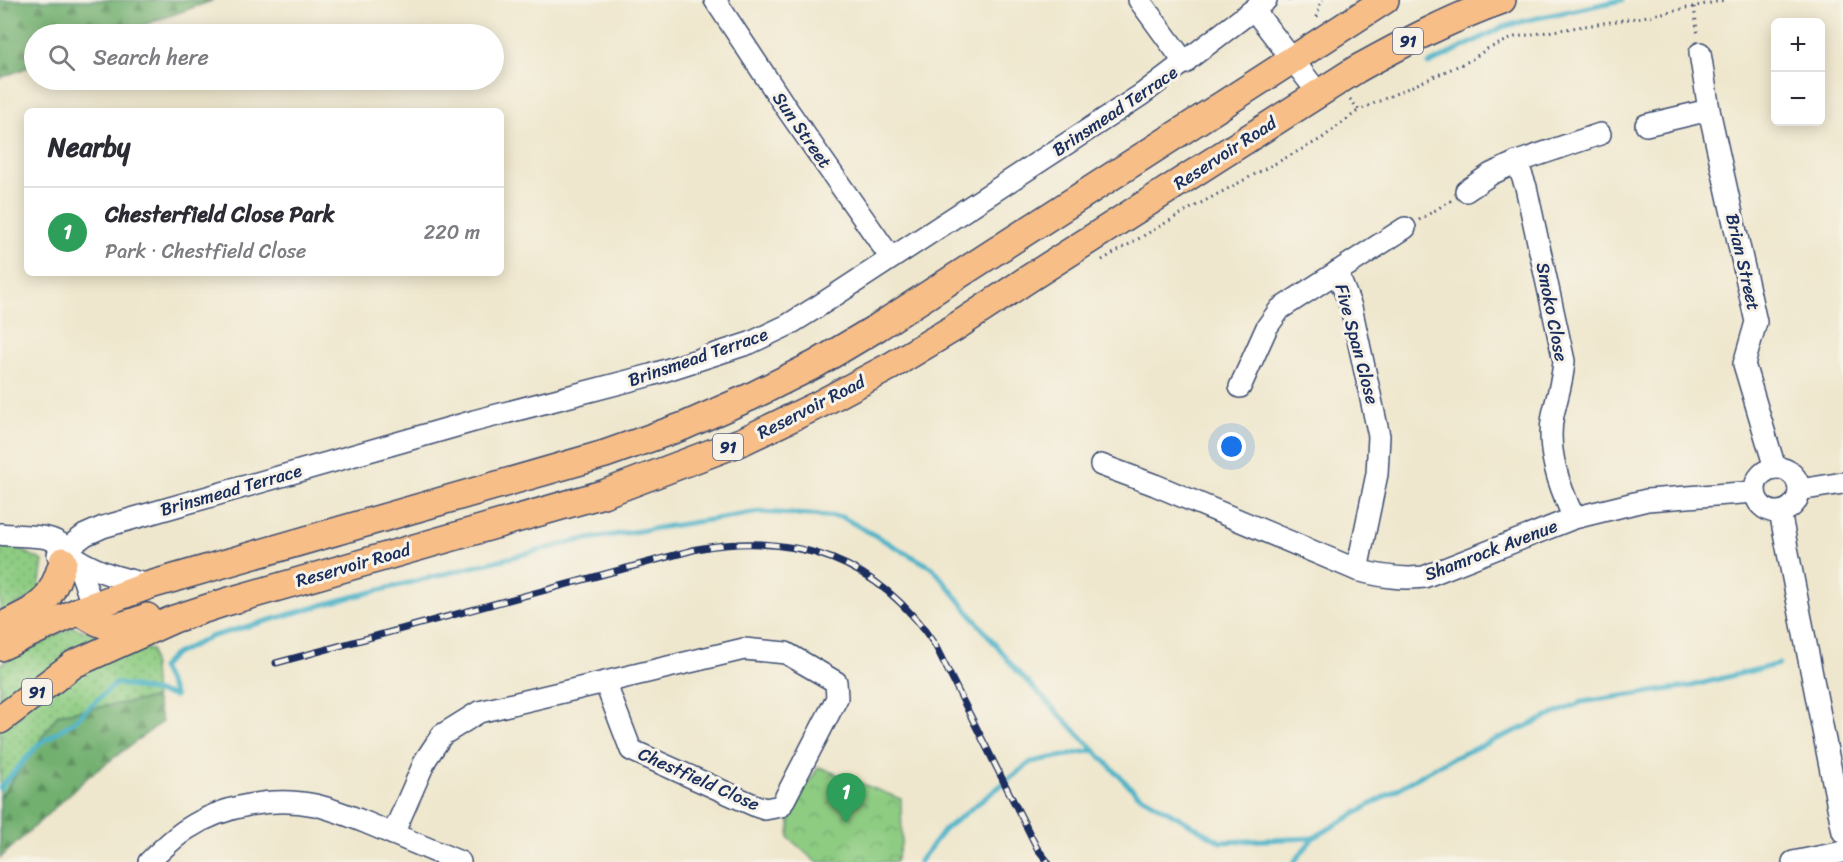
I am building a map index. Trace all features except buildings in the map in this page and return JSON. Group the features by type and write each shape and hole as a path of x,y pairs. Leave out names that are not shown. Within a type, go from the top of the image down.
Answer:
{"main road":[{"name":"Reservoir Road","path":"0,647 150,585 605,454 684,426 750,397 816,364 878,327 1385,0"},
{"name":"Reservoir Road","path":"0,720 74,664 174,619 603,494 743,441 820,404 891,366 954,328 1357,69 1412,39 1502,0"},
{"path":"89,612 103,625 123,627 180,604 285,572 350,556 392,548 425,545"},
{"path":"0,627 37,608 48,598 66,555"},
{"path":"74,664 89,644 89,612"}],"street":[{"name":"Sun Street","path":"715,0 787,109 891,258"},
{"path":"1139,0 1185,63"},
{"name":"Brinsmead Terrace","path":"66,555 86,535 114,523 474,421 651,375 750,343 788,325 1141,95 1260,5"},
{"path":"1260,5 1292,59 1319,94"},
{"name":"Brian Street","path":"1700,53 1709,110 1756,322 1744,364 1775,468"},
{"path":"1646,125 1709,110"},
{"path":"1466,191 1491,174 1517,162 1600,134"},
{"name":"Smoko Close","path":"1517,162 1526,187 1564,361 1552,417 1552,438 1557,477 1574,518"},
{"path":"1337,272 1405,228"},
{"name":"Five Span Close","path":"1240,387 1267,327 1280,309 1337,272 1351,307 1379,436 1377,474 1357,570"},
{"name":"Shamrock Avenue","path":"1101,465 1155,485 1357,570 1393,578 1410,579 1424,577 1574,518 1647,500 1755,492"},
{"path":"1775,468 1790,472 1798,483 1799,490 1795,503 1780,512 1770,512 1764,508 1758,503 1755,492 1761,475 1775,468"},
{"path":"1799,490 1843,483"},
{"path":"1780,512 1843,832"},
{"path":"4,535 47,538 66,555 92,569 110,576 150,585"},
{"path":"66,555 89,612"},
{"name":"Chestfield Close","path":"393,834 426,759 442,735 479,712 605,682 744,649 786,653 836,682 837,698 781,806 765,809 631,750 605,682"},
{"path":"149,862 165,845 188,828 215,814 238,807 286,801 339,812 460,862"},
{"path":"1793,862 1843,852"}],"path":[{"path":"1317,18 1323,0"},
{"path":"1095,263 1186,211 1321,139 1359,110 1469,61 1487,49 1515,37 1725,0"},
{"path":"1694,7 1700,53"},
{"path":"1348,97 1359,110"},
{"path":"1405,228 1466,191"}],"green space":[{"path":"0,0 214,0 147,24 24,24 24,69 0,78"},
{"path":"0,539 43,561 38,594 0,613"},
{"path":"72,627 152,650 155,698 58,714 0,798 0,664"},
{"path":"155,698 162,722 88,777 0,858 0,798 58,714"},
{"path":"819,767 901,799 902,841 896,862 816,862 789,838 791,808"}],"waterway":[{"path":"1429,64 1503,27 1622,0"},
{"path":"175,696 161,668 172,656 210,637 340,600 581,540 760,512 842,517 933,568 1016,670 1136,793 1221,842 1313,838"},
{"path":"1294,862 1313,838 1446,761 1582,702 1691,686 1779,664"},
{"path":"0,788 39,744 73,722 116,683 175,696"},
{"path":"919,862 944,830 1031,762 1094,750"}],"railway":[{"path":"276,663 697,549 733,544 768,544 801,549 832,558 861,573 888,592 913,616 935,645 1037,848 1048,862"}],"place":[{"name":"Chesterfield Close Park","path":"846,823"}]}
